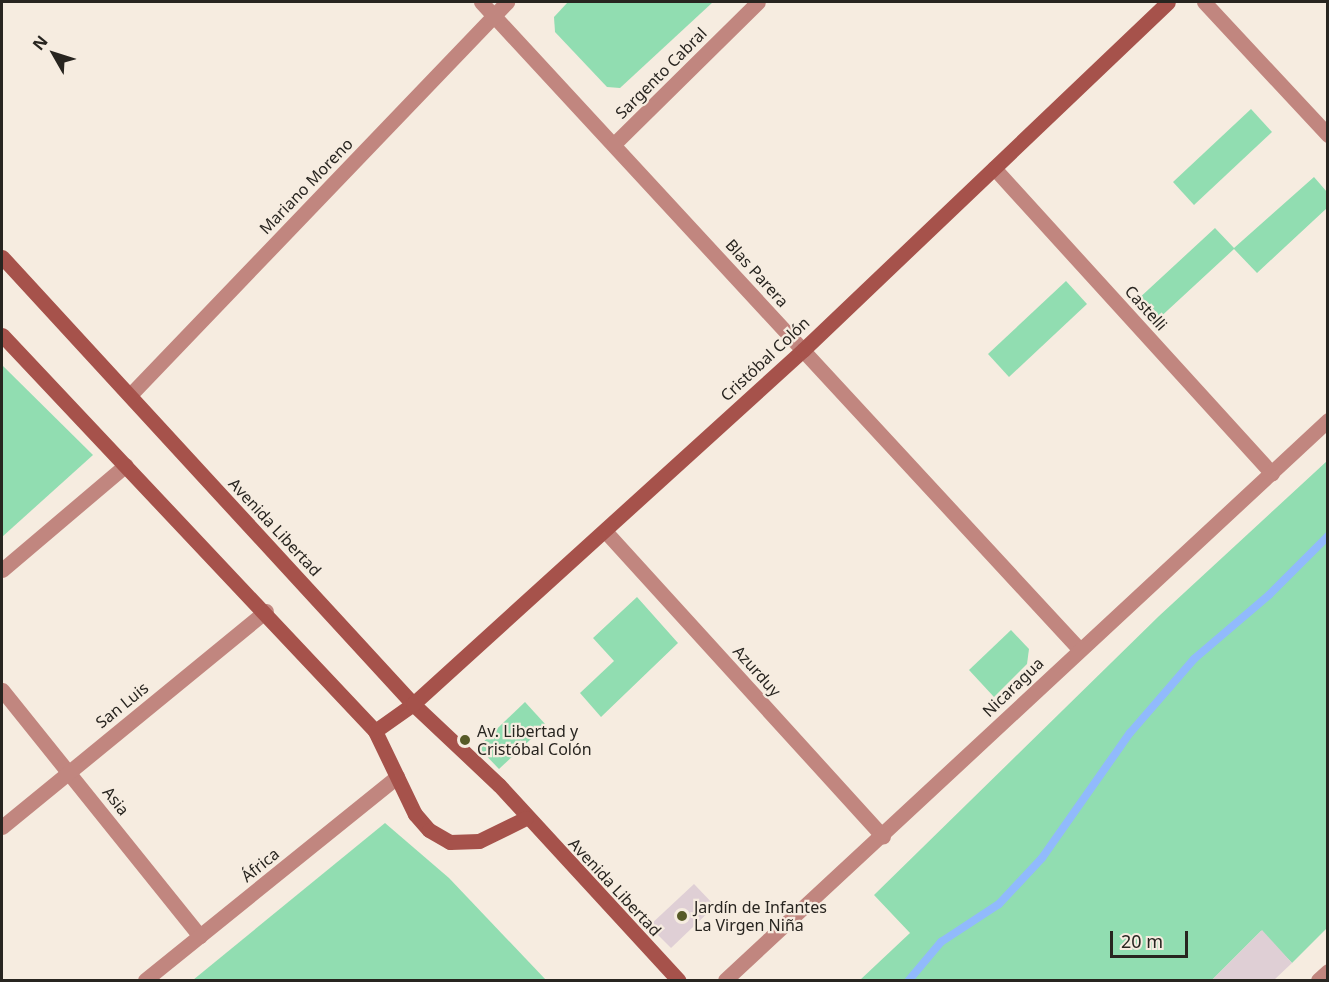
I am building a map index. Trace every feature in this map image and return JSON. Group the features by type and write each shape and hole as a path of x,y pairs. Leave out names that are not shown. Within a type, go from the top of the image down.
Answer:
{"street":[{"name":"Blas Parera","path":"481,2 1079,649"},
{"name":"Mariano Moreno","path":"130,396 507,2"},
{"name":"Sargento Cabral","path":"614,144 758,2"},
{"name":"Cristóbal Colón","path":"375,731 413,704 802,350 1168,2"},
{"path":"1204,2 1328,135"},
{"name":"Castelli","path":"994,168 1272,473"},
{"name":"Avenida Libertad","path":"2,257 413,704 499,785 526,818 678,981"},
{"path":"2,335 266,611 375,731 415,814 429,830 450,842 479,841 526,818"},
{"name":"Nicaragua","path":"725,981 883,836 1079,649 1328,420"},
{"path":"2,570 126,465"},
{"name":"Azurduy","path":"605,531 883,836"},
{"name":"San Luis","path":"2,827 266,611"},
{"name":"Asia","path":"2,690 200,936"},
{"name":"África","path":"146,981 396,777"},
{"path":"1318,981 1328,971"}],"green space":[{"path":"568,2 713,2 620,88 607,87 555,32 554,17"},
{"path":"1251,109 1272,132 1194,205 1173,182"},
{"path":"1314,177 1327,192 1327,208 1257,273 1234,249 1155,322 1136,301 1215,228 1234,248"},
{"path":"1066,281 1087,304 1009,377 988,354"},
{"path":"2,365 93,455 2,537"},
{"path":"1327,461 1327,928 1292,963 1261,931 1212,980 860,980 910,933 874,895 1159,616"},
{"path":"637,597 678,643 601,717 580,693 614,661 593,638"},
{"path":"1011,630 1029,649 1027,664 994,697 969,670"},
{"path":"525,702 546,725 499,769 478,747"},
{"path":"385,823 449,878 546,980 193,980"}],"building":[{"name":"Jardín de Infantes La Virgen Niña","path":"694,884 715,906 671,948 649,926"},
{"path":"1262,930 1292,963 1274,980 1212,980"}],"waterway":[{"path":"909,980 941,942 999,904 1042,858 1130,733 1194,659 1269,595 1328,536"}],"place":[{"name":"Av. Libertad y Cristóbal Colón","path":"465,740"},
{"name":"Jardín de Infantes La Virgen Niña","path":"682,916"}]}
